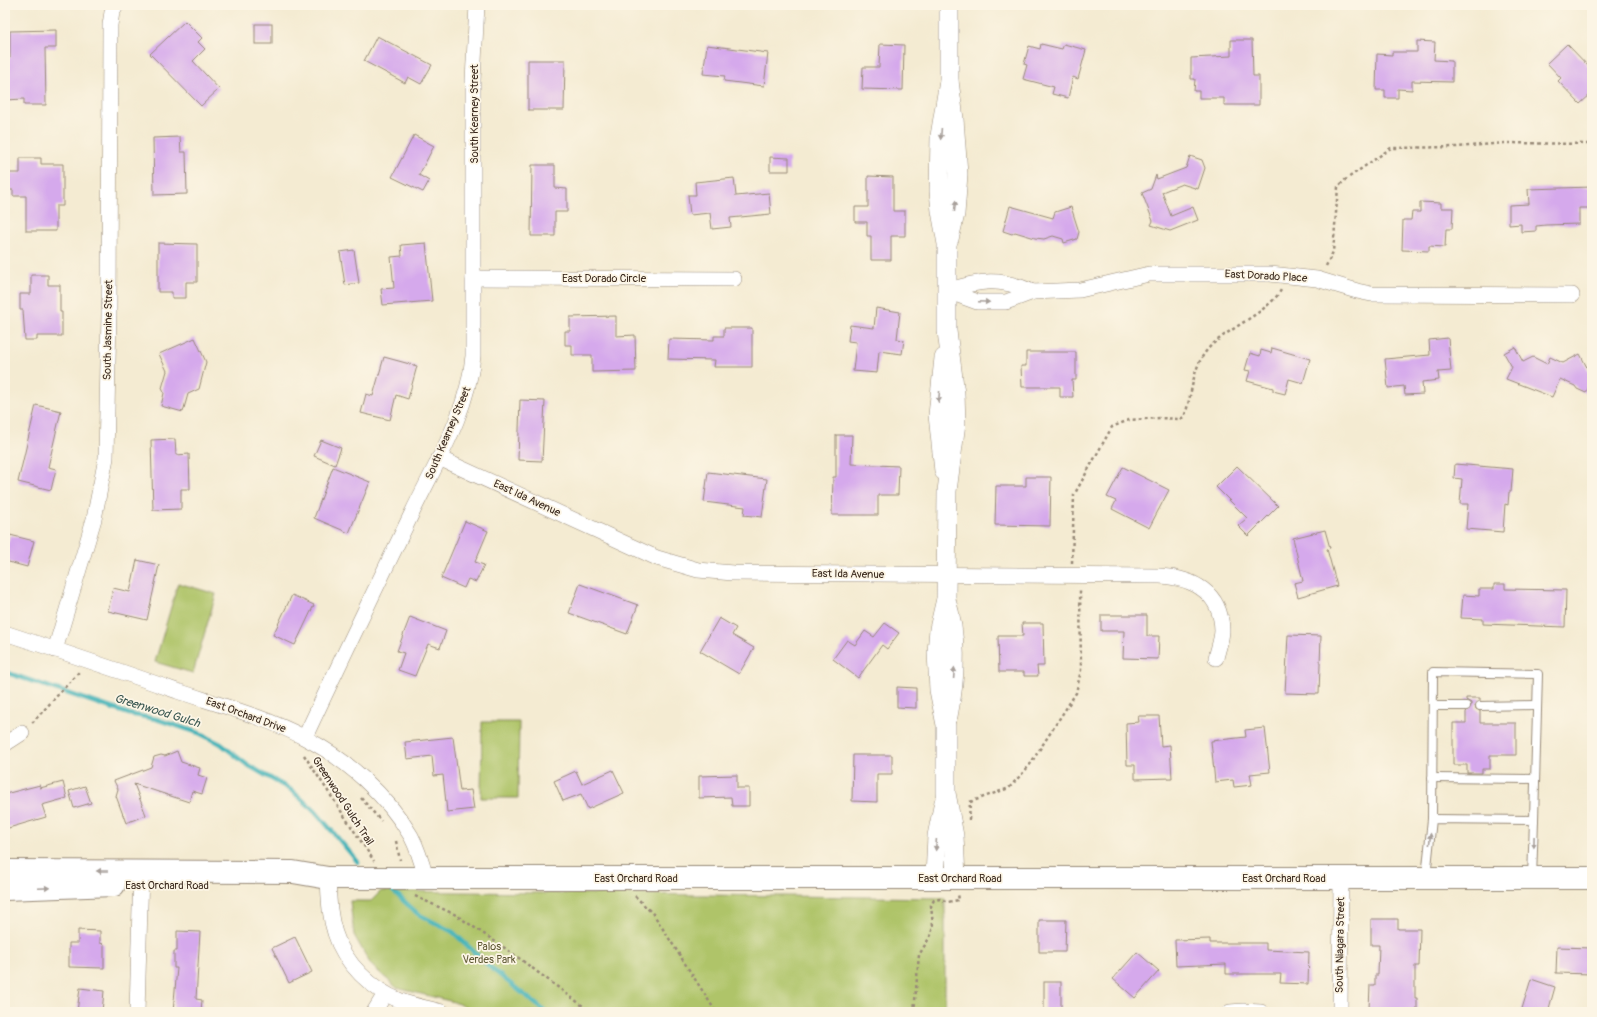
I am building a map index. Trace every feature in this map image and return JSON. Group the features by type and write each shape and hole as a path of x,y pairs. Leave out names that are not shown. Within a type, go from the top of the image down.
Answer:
{"main road":[{"name":"East Orchard Road","path":"5,871 141,878"},
{"name":"East Orchard Road","path":"5,889 141,878 293,872 328,878 420,886 624,878 1592,878"}],"street":[{"name":"South Jasmine Street","path":"55,650 94,519 106,458 109,314 110,26 116,5"},
{"name":"South Kearney Street","path":"302,743 439,458 461,408 471,377 473,356 473,80 477,5"},
{"path":"945,878 937,836 946,793 946,725 953,690 955,654 954,629 946,599 947,491 940,444 938,415 947,331 947,244 955,214 958,174 954,119 949,81 949,5"},
{"name":"East Dorado Place","path":"947,291 970,300 1006,302 1033,292 1080,290 1137,275 1270,274 1303,277 1371,294 1572,295"},
{"name":"East Dorado Circle","path":"473,278 734,278"},
{"name":"East Ida Avenue","path":"439,458 658,558 686,567 733,573 1160,576 1174,577 1194,582 1208,594 1220,617 1221,638 1216,658"},
{"name":"East Orchard Drive","path":"5,633 259,719 302,743 347,765 361,777 392,810 411,836 417,848 420,886"},
{"path":"5,744 22,733"},
{"path":"137,1012 141,878"},
{"path":"328,878 330,914 337,939 358,972 385,994 402,1002 442,1012"},
{"name":"South Niagara Street","path":"1340,1012 1341,878"},
{"path":"374,1012 385,994"},
{"path":"1230,1012 1261,1012"}],"lane":[{"path":"1426,878 1432,819 1433,672 1538,674 1532,878"},
{"path":"1480,706 1537,705"},
{"path":"1433,706 1466,706"},
{"path":"1432,778 1535,779"},
{"path":"1432,819 1534,820"}],"path":[{"path":"969,824 970,802 1009,788 1029,766 1076,693 1081,670 1074,495 1112,426 1128,420 1160,418 1180,419 1186,412 1198,365 1208,349 1274,298 1285,284 1323,270 1331,259 1334,245 1337,192 1340,183 1391,148 1457,147 1505,143 1592,144"},
{"path":"44,712 73,679"},
{"path":"302,743 311,757"},
{"name":"Greenwood Gulch Trail","path":"302,743 374,862"},
{"path":"356,793 382,822"},
{"path":"394,838 399,850 400,864"},
{"path":"624,878 631,892 654,915 716,1012"},
{"path":"914,1012 918,955 931,935 933,926 931,905 934,900 940,899 948,902 958,900 945,878"},
{"path":"420,886 427,903 456,915 512,953 591,1012"}],"green space":[{"path":"178,583 216,594 193,673 155,662"},
{"path":"482,722 519,722 518,798 481,798"},
{"name":"Palos Verdes Park","path":"381,891 945,898 945,1012 476,1012 454,1002 397,988 371,965 354,935 350,901 371,901"}],"building":[{"path":"185,21 202,38 198,42 205,49 193,61 219,89 201,106 150,54"},
{"path":"255,24 272,24 272,44 255,44"},
{"path":"56,30 56,48 45,48 46,105 24,105 24,99 5,100 5,58 10,58 10,31"},
{"path":"377,36 432,65 421,84 408,77 405,83 364,61"},
{"path":"1231,40 1252,40 1253,76 1259,76 1259,105 1224,105 1224,98 1199,98 1199,91 1194,91 1195,79 1191,79 1191,58 1231,56"},
{"path":"1417,41 1435,42 1434,60 1452,61 1452,82 1412,81 1412,90 1398,89 1398,98 1385,98 1385,90 1376,90 1377,54 1392,55 1392,52 1417,52"},
{"path":"880,44 904,45 903,90 862,89 863,67 879,67"},
{"path":"1041,44 1062,49 1064,44 1086,50 1078,79 1073,77 1068,98 1052,94 1054,87 1023,79 1027,65 1024,64 1029,46 1040,49"},
{"path":"1567,44 1592,70 1592,93 1580,104 1558,81 1561,78 1547,63"},
{"path":"707,45 768,53 764,86 724,81 725,76 703,74"},
{"path":"528,60 565,60 564,110 528,110"},
{"path":"414,135 434,146 419,175 429,181 423,192 392,177"},
{"path":"180,137 181,152 186,152 187,194 154,195 153,138"},
{"path":"1190,156 1202,160 1205,168 1198,189 1182,184 1162,192 1171,216 1193,207 1198,220 1170,231 1151,225 1153,221 1142,193 1151,189 1156,175 1157,179 1186,168"},
{"path":"770,157 789,158 789,171 770,171"},
{"path":"20,158 41,158 41,164 63,164 63,206 56,206 56,231 26,231 26,196 13,196 13,190 6,190 6,173 20,173"},
{"path":"532,165 555,165 555,188 567,189 567,212 555,212 555,236 531,236"},
{"path":"868,176 893,177 893,211 905,211 905,236 891,236 891,260 871,260 871,236 867,236 867,222 855,222 855,207 868,207"},
{"path":"734,178 736,196 769,193 771,214 730,218 731,227 712,229 710,213 690,215 688,195 696,195 695,182"},
{"path":"1592,187 1592,208 1579,208 1579,224 1536,226 1536,231 1521,232 1521,224 1509,225 1509,205 1529,204 1528,189"},
{"path":"1420,202 1441,203 1441,208 1453,208 1452,229 1446,229 1445,247 1429,246 1429,251 1402,250 1403,220 1411,220 1412,212 1420,212"},
{"path":"1010,206 1053,218 1055,212 1071,207 1079,232 1077,239 1064,243 1063,239 1053,236 1044,239 1015,232 1012,234 1003,231"},
{"path":"158,243 197,244 197,282 186,282 186,298 172,298 172,292 158,292"},
{"path":"426,243 432,301 383,305 381,289 394,288 391,257 402,256 401,245"},
{"path":"354,250 359,283 345,285 340,252"},
{"path":"31,275 48,275 48,285 60,285 62,336 37,336 37,340 25,340 23,310 20,310 20,294 31,294"},
{"path":"876,308 900,312 897,339 904,340 902,354 879,351 877,373 853,371 856,342 848,341 850,325 874,328"},
{"path":"616,316 616,336 635,335 636,371 592,372 592,355 572,355 572,345 565,345 565,331 570,331 570,317"},
{"path":"724,328 752,328 752,367 714,367 715,360 668,359 669,339 714,340 714,336 724,336"},
{"path":"195,338 206,362 199,389 188,394 183,412 161,406 164,393 162,388 167,371 159,354"},
{"path":"1448,338 1451,371 1438,372 1439,380 1422,382 1423,394 1405,395 1404,386 1388,388 1385,359 1430,355 1429,340"},
{"path":"1515,347 1523,362 1533,357 1547,364 1550,357 1563,363 1580,354 1592,377 1592,384 1589,386 1586,393 1560,379 1552,397 1506,379 1512,367 1504,353"},
{"path":"1272,348 1310,359 1303,383 1289,379 1285,394 1273,391 1273,388 1247,381 1250,371 1245,370 1250,353 1260,356 1261,350 1271,353"},
{"path":"1026,352 1076,352 1076,380 1072,380 1073,397 1060,397 1060,387 1022,387 1021,366 1026,366"},
{"path":"384,357 417,366 408,399 396,395 390,420 361,413 366,394 373,396"},
{"path":"520,400 545,401 542,461 518,460"},
{"path":"36,405 61,411 48,467 56,469 51,490 18,482"},
{"path":"836,435 852,435 851,464 899,466 898,495 878,495 878,515 832,515 833,477 836,477"},
{"path":"175,439 176,455 189,454 190,489 181,489 181,509 153,510 151,440"},
{"path":"321,440 341,448 335,465 314,456"},
{"path":"1455,464 1513,469 1511,492 1509,492 1508,505 1505,504 1503,532 1466,529 1468,504 1460,504 1462,479 1454,478"},
{"path":"1237,466 1278,506 1248,536 1238,526 1247,518 1216,487"},
{"path":"333,467 370,482 349,533 314,518"},
{"path":"1123,467 1169,490 1149,528 1112,509 1116,501 1107,497"},
{"path":"708,472 767,479 762,517 744,515 745,507 704,502"},
{"path":"1026,477 1051,477 1050,526 995,525 996,486 1026,486"},
{"path":"465,521 488,531 475,562 484,565 476,582 468,579 464,588 441,578"},
{"path":"1325,530 1330,548 1327,549 1337,586 1298,597 1294,583 1303,581 1293,538"},
{"path":"10,535 34,541 27,567 5,561 5,542 8,543"},
{"path":"137,560 159,565 147,620 108,611 113,588 130,592"},
{"path":"580,584 638,605 627,634 569,613"},
{"path":"1494,584 1505,584 1505,589 1566,590 1565,627 1483,624 1483,619 1461,618 1463,595 1479,596 1479,589 1494,589"},
{"path":"292,595 314,605 295,645 273,635"},
{"path":"1101,615 1147,615 1147,636 1159,636 1158,659 1123,658 1124,631 1101,631"},
{"path":"410,617 446,631 440,648 428,644 415,676 398,670 404,653 397,651"},
{"path":"719,618 736,628 732,635 754,648 739,674 700,651"},
{"path":"885,623 899,633 887,649 882,645 858,678 833,659 847,640 855,645 865,631 874,637"},
{"path":"1022,623 1043,623 1044,666 1037,666 1038,676 1024,676 1024,672 999,672 998,636 1023,636"},
{"path":"1288,635 1321,636 1319,694 1285,693"},
{"path":"897,687 916,688 916,708 897,707"},
{"path":"1466,698 1480,698 1480,701 1475,706 1476,709 1480,711 1480,723 1516,723 1516,755 1490,755 1490,769 1482,769 1482,773 1467,773 1467,765 1453,765 1453,723 1466,723 1466,712 1471,706 1471,703 1466,700"},
{"path":"1138,716 1159,716 1161,746 1170,745 1172,778 1135,779 1135,765 1127,765 1126,723 1139,722"},
{"path":"1265,728 1270,772 1250,774 1252,785 1234,787 1233,780 1215,782 1211,741 1246,737 1245,730"},
{"path":"453,737 460,791 471,790 474,809 447,812 443,775 434,776 432,756 407,759 405,742"},
{"path":"177,751 181,762 200,768 198,775 207,778 202,794 192,791 189,802 134,784 146,815 126,823 116,796 118,789 114,781 151,767 154,757 161,755 165,756"},
{"path":"853,755 892,755 892,774 877,774 877,802 852,801"},
{"path":"613,770 624,793 588,809 581,794 563,801 554,781 576,771 582,784"},
{"path":"737,775 737,788 749,788 749,806 732,806 731,797 699,798 699,776"},
{"path":"63,782 67,798 42,805 46,817 5,829 5,794 40,785 40,788"},
{"path":"85,786 91,803 74,808 69,791"},
{"path":"1371,919 1398,919 1398,929 1420,929 1419,966 1415,966 1415,998 1417,998 1417,1012 1390,1012 1390,1009 1369,1009 1370,985 1375,985 1375,975 1378,975 1379,945 1371,945"},
{"path":"1039,920 1066,920 1065,952 1039,952"},
{"path":"78,930 100,931 100,943 104,944 104,968 69,967 69,943 78,943"},
{"path":"177,931 200,932 196,999 202,1000 201,1012 173,1012 177,968 174,968 174,951 177,951"},
{"path":"295,937 312,972 289,983 272,948"},
{"path":"1210,939 1210,943 1266,943 1266,950 1309,952 1308,984 1280,983 1281,974 1226,974 1226,964 1176,966 1175,940"},
{"path":"1557,947 1592,948 1592,974 1556,973"},
{"path":"1137,952 1159,971 1135,998 1113,979"},
{"path":"1531,979 1555,987 1548,1012 1521,1012"},
{"path":"1044,982 1061,982 1061,1010 1044,1010"},
{"path":"80,988 104,991 102,1012 77,1012"}],"waterway":[{"name":"Greenwood Gulch","path":"5,672 129,714 156,719 199,733 221,744 246,764 291,790 315,811 358,862"},
{"name":"Greenwood Gulch","path":"393,891 418,914 453,932 492,969 546,1012"}]}
